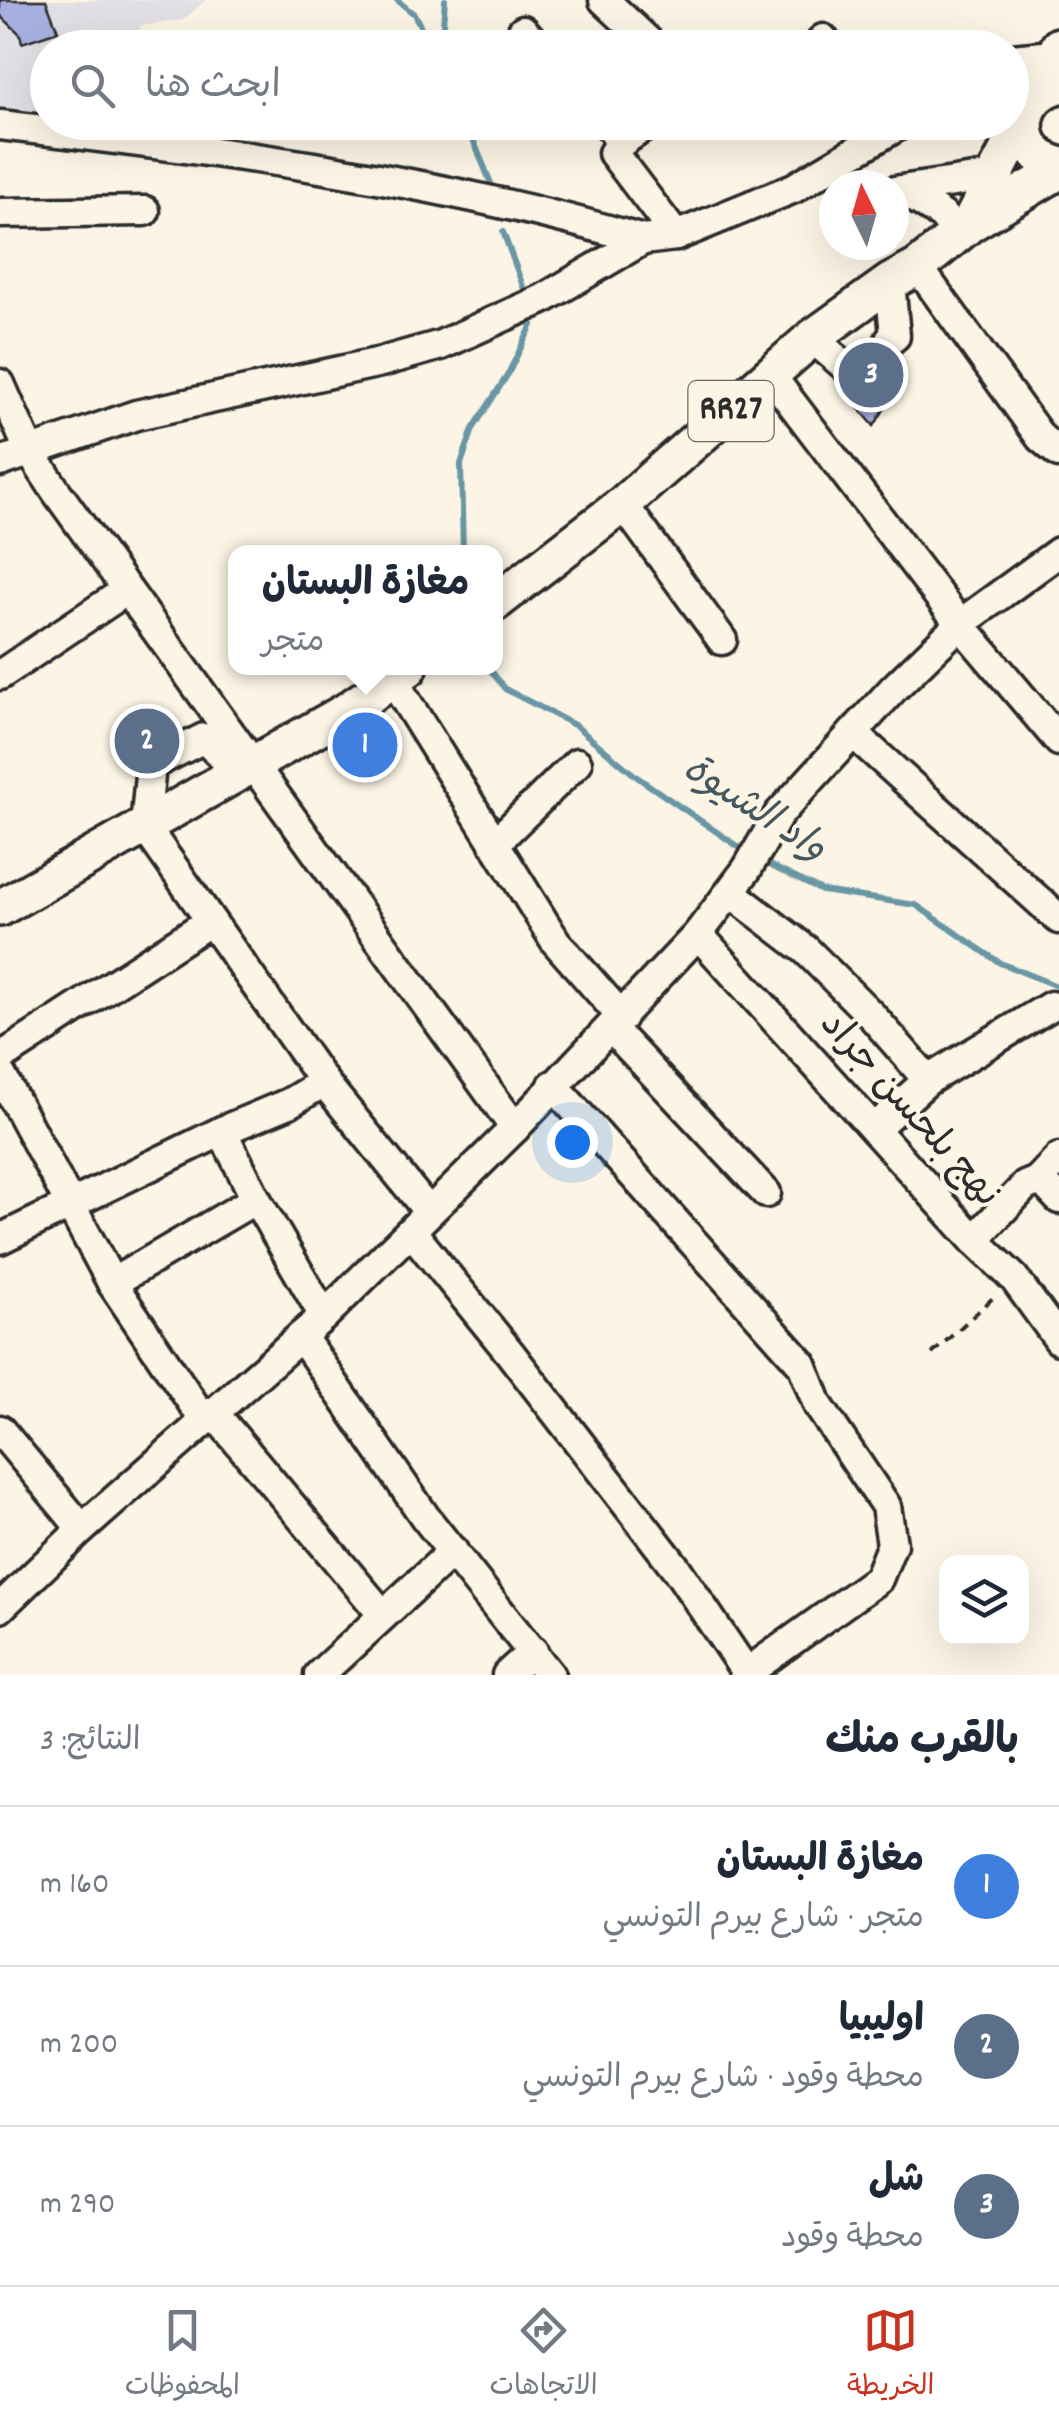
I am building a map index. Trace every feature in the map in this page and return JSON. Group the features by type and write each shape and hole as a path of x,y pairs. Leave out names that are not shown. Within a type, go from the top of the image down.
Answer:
{"main road":[{"name":"RR27","path":"1029,118 1046,80"},
{"name":"RR27","path":"1029,111 1046,80"},
{"name":"RR27","path":"964,229 1014,140"},
{"name":"RR27","path":"503,597 623,504 812,338 964,229 1059,168 1034,152 1029,140"},
{"path":"0,908 345,712 400,675"}],"street":[{"path":"604,0 636,30"},
{"path":"0,124 30,128"},
{"path":"130,140 376,178 557,216 643,240 676,236 794,188 871,140"},
{"path":"614,140 614,156 676,236"},
{"path":"909,189 994,176"},
{"path":"794,188 819,190"},
{"path":"909,196 964,229"},
{"path":"0,213 145,212"},
{"path":"0,462 136,415 442,345 543,299 643,240"},
{"path":"890,340 895,336 904,275"},
{"path":"904,275 1053,438"},
{"path":"812,338 851,371 857,366"},
{"path":"771,376 960,624 1059,741"},
{"path":"0,384 29,450 245,770 514,1128"},
{"path":"623,504 722,640"},
{"path":"0,1608 82,1529 324,1316 420,1222 698,934 748,869 779,814 853,733 960,624 1059,552"},
{"path":"0,675 127,590"},
{"path":"402,675 494,844 556,942 616,1022 766,1194"},
{"path":"853,733 1059,919"},
{"path":"245,770 204,738 151,765 145,828 510,1353 676,1568 746,1674 878,1579 892,1544 886,1506 818,1406 802,1364 553,1085"},
{"path":"494,844 577,763"},
{"path":"730,892 806,950 873,1017 928,1080"},
{"path":"0,1058 210,922"},
{"name":"نهج بلحسن جراد","path":"698,934 974,1240 1014,1278 1059,1340"},
{"path":"874,1128 928,1080 1051,1006"},
{"path":"0,1073 112,1282 208,1416 383,1615"},
{"path":"0,1239 222,1131 258,1119 324,1082"},
{"path":"222,1131 256,1199 324,1316"},
{"path":"974,1240 1025,1186 1059,1158"},
{"path":"1036,1180 1059,1199"},
{"path":"112,1282 256,1199"},
{"path":"300,1336 425,1516 550,1675"},
{"path":"0,1430 82,1529"},
{"path":"323,1674 453,1550"},
{"path":"507,1675 532,1651"}],"path":[{"path":"932,1354 1014,1278"}],"shaded area":[{"path":"0,0 206,0 183,20 140,26 140,30 30,30 30,125 0,122"}],"building":[{"path":"0,0 46,0 58,30 30,30 30,40 22,43 20,34 0,15"},
{"path":"885,366 900,383 874,426 849,396"}],"waterway":[{"name":"واد الشيوة","path":"397,0 414,14 422,30"},
{"name":"واد الشيوة","path":"442,30 445,0"},
{"name":"واد الشيوة","path":"473,140 494,191"},
{"name":"واد الشيوة","path":"503,232 527,297"},
{"name":"واد الشيوة","path":"463,545 461,464 473,429 508,374 532,325"},
{"name":"واد الشيوة","path":"494,675 505,689 576,726 637,777 746,852"},
{"name":"واد الشيوة","path":"761,861 822,891 916,905 1000,963 1059,987"}],"tunnel":[{"path":"857,366 890,340"}],"place":[{"name":"شل","path":"871,375"},
{"name":"اوليبيا","path":"147,741"},
{"name":"مغازة البستان","path":"365,745"}]}
